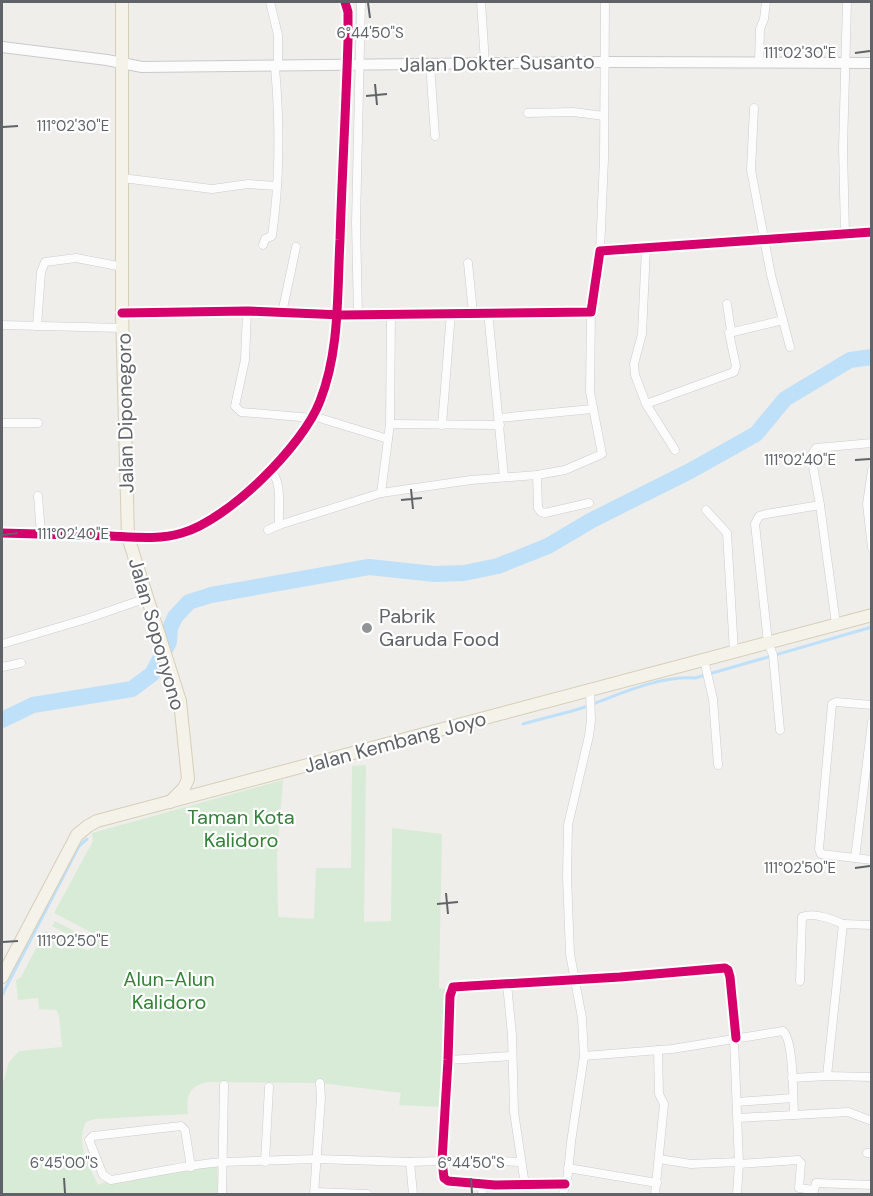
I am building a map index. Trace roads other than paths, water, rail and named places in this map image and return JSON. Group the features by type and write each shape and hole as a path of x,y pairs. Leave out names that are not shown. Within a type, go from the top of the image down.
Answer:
{"main road":[{"name":"Jalan Diponegoro","path":"122,2 122,313 128,537"},
{"name":"Jalan Dokter Susanto","path":"2,47 106,60 142,67 604,62 872,63"},
{"name":"Jalan Soponyono","path":"128,537 180,701 188,768"},
{"name":"Jalan Kembang Joyo","path":"2,977 77,835 97,821 872,615"},
{"path":"188,768 199,785 221,788"},
{"path":"169,803 184,788 188,779 188,768"}],"street":[{"path":"263,245 265,239 272,236 277,186 278,35 270,2"},
{"path":"345,2 353,64 358,315"},
{"path":"2,533 128,537 180,534 209,522 243,496 282,458 312,417 320,402 331,362 338,315 353,64 361,2"},
{"path":"482,2 485,63"},
{"path":"268,530 381,493 537,475 565,470 602,454 590,392 591,312 595,297 600,250 605,2"},
{"path":"759,62 760,29 766,2"},
{"path":"845,234 844,62 847,2"},
{"path":"430,64 435,136"},
{"path":"754,108 750,160 771,275 790,347"},
{"path":"528,113 573,112 604,116"},
{"path":"122,178 212,189 248,184 277,186"},
{"path":"600,250 872,232"},
{"path":"282,313 296,247"},
{"path":"646,248 642,334 634,364 635,375 646,404 675,450"},
{"path":"37,326 41,272 45,262 76,258 123,267"},
{"path":"468,263 473,313"},
{"path":"646,404 734,372 736,366 729,337 731,331 727,304"},
{"path":"122,313 246,311 358,315 591,312"},
{"path":"246,311 245,360 235,406 241,412 312,417 388,439"},
{"path":"489,312 504,477"},
{"path":"442,425 452,313"},
{"path":"381,493 390,424 391,314"},
{"path":"731,331 783,320"},
{"path":"2,325 123,328"},
{"path":"390,424 442,425 500,421 592,409"},
{"path":"2,423 38,423"},
{"path":"836,624 811,455 814,449 872,443"},
{"path":"270,470 275,474 278,483 279,525"},
{"path":"537,475 538,508 541,512 589,503"},
{"path":"871,475 867,504 872,548"},
{"path":"38,496 40,534"},
{"path":"780,730 773,655 768,642 755,530 756,519 766,514 820,506"},
{"path":"706,510 727,532 734,652"},
{"path":"2,645 147,598"},
{"path":"704,660 713,699 718,765"},
{"path":"2,667 21,663"},
{"path":"563,1194 584,1056 582,1018 570,954 568,825 589,736 590,690"},
{"path":"872,705 836,702 832,704 819,849 821,854 872,860"},
{"path":"855,858 872,722"},
{"path":"800,981 802,917 807,915 843,924 872,925"},
{"path":"827,1076 843,924"},
{"path":"565,1184 483,1184 448,1181 444,1178 442,1161 450,996 453,987 727,968 730,977 735,1038 739,1163 737,1194"},
{"path":"507,984 514,1112 525,1185"},
{"path":"584,1056 658,1050 780,1031 785,1033 792,1078 794,1114"},
{"path":"656,1194 664,1104 659,1095 658,1050"},
{"path":"448,1060 512,1056"},
{"path":"792,1078 872,1077"},
{"path":"320,1083 321,1108 315,1193 367,1194"},
{"path":"222,1194 224,1086"},
{"path":"265,1162 269,1087"},
{"path":"737,1102 793,1098"},
{"path":"738,1118 848,1112 872,1121"},
{"path":"191,1167 185,1130 181,1126 93,1136 89,1140 103,1175 108,1179 191,1167 222,1162 316,1159 520,1162"},
{"path":"659,1159 691,1164 798,1160 801,1163 799,1188 813,1192 816,1184 821,1183 872,1185"},
{"path":"410,1162 413,1194"},
{"path":"568,1168 657,1183"},
{"path":"482,1194 483,1184"}],"waterway":[{"path":"2,720 33,705 132,689 152,674 169,642 170,628 175,617 189,602 211,595 369,567 435,574 464,573 498,566 548,546 592,520 690,471 756,434 785,399 850,360 872,357"},
{"path":"523,724 582,708 651,683 695,678 872,627"},
{"path":"2,995 79,846 87,839"}],"place":[{"name":"Pabrik Garuda Food","path":"367,628"}],"park label":[{"name":"Taman Kota Kalidoro","path":"241,828"},
{"name":"Alun-Alun Kalidoro","path":"169,990"}]}
